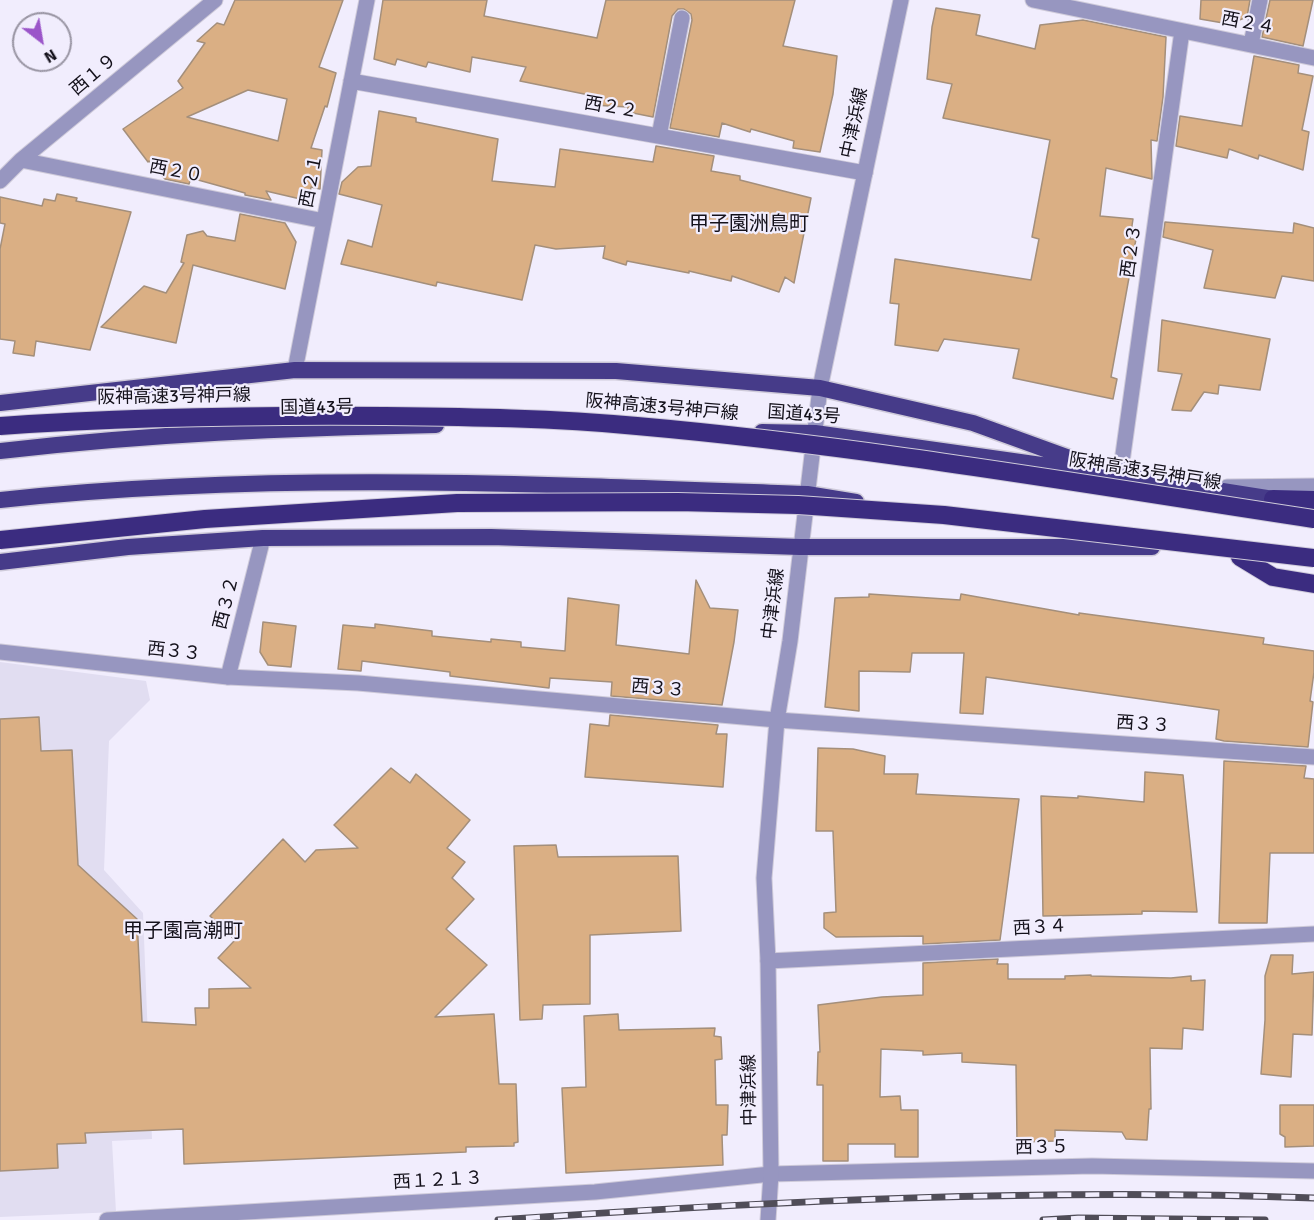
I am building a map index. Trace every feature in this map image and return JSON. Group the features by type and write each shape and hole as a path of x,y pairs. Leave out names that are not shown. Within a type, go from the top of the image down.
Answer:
{"highway":[{"path":"0,403 295,370 616,371 820,388 973,423 1120,476"},
{"name":"阪神高速3号神戸線","path":"0,426 99,419 323,416 502,418 634,426 915,458 1314,519"},
{"name":"国道43号","path":"0,451 187,433 360,426 454,425 815,433 1197,487 1314,506"},
{"path":"0,500 183,487 377,481 481,482 807,494 1152,547 1314,567"},
{"path":"1274,499 1314,500"},
{"path":"0,540 205,519 457,503 678,502 798,505 944,515 1314,558"},
{"path":"0,562 128,547 263,538 491,537 800,547 1152,547"},
{"path":"1240,557 1273,577 1314,584"}],"street":[{"name":"西１９","path":"0,181 21,160 215,0"},
{"name":"西２１","path":"295,370 367,0"},
{"name":"中津浜線","path":"768,1220 771,1174 768,961 764,878 777,720 790,641 820,388 901,0"},
{"name":"西２４","path":"1033,0 1112,7 1182,31 1314,58"},
{"path":"1251,44 1260,0"},
{"path":"659,136 682,18"},
{"name":"西２３","path":"1120,476 1182,31"},
{"name":"西２２","path":"351,81 865,173"},
{"name":"西２０","path":"21,160 324,221"},
{"path":"1197,487 1314,486"},
{"name":"西３２","path":"228,677 263,538"},
{"path":"1273,577 1314,593"},
{"name":"西３３","path":"0,652 228,677 370,684 777,720 1314,757"},
{"name":"西３４","path":"768,961 1314,934"},
{"name":"西３５","path":"771,1174 1092,1166 1314,1171"},
{"name":"西１２１３","path":"107,1220 595,1192 771,1174"}],"shaded area":[{"path":"0,662 146,681 150,700 109,741 104,870 143,913 152,1139 112,1141 116,1212 0,1217"}],"building":[{"path":"235,0 343,0 319,67 336,73 327,107 325,106 311,148 322,150 320,189 311,187 309,201 266,191 271,200 245,195 245,193 191,178 189,184 165,179 148,162 123,129 183,88 178,81 205,43 197,41 217,23 224,25","holes":["248,90 287,99 278,141 187,117"]},
{"path":"383,0 487,0 484,16 597,38 606,0 795,0 783,46 837,56 833,94 820,152 793,148 794,141 751,129 750,132 722,123 719,137 670,128 692,20 691,14 684,9 678,9 672,16 653,117 628,112 628,107 592,105 594,96 520,81 526,67 472,57 470,72 428,62 426,67 397,59 395,65 374,59"},
{"path":"1201,0 1250,0 1247,17 1229,24 1200,19"},
{"path":"1270,0 1313,0 1303,46 1262,37"},
{"path":"936,8 980,15 976,35 1035,49 1040,25 1083,20 1166,37 1163,97 1157,141 1151,140 1152,179 1106,168 1100,216 1133,219 1130,239 1136,239 1111,377 1117,379 1113,399 1013,378 1019,349 944,339 938,351 895,345 899,304 890,303 895,259 1031,280 1039,239 1032,237 1050,140 943,118 952,84 927,79"},
{"path":"1254,56 1299,65 1298,73 1313,76 1302,130 1309,132 1303,170 1259,155 1258,159 1229,149 1227,158 1176,146 1180,116 1242,126"},
{"path":"379,111 416,118 416,122 498,139 492,181 555,187 560,149 653,162 656,146 714,156 711,171 740,176 740,180 811,198 794,283 785,277 779,292 732,276 731,281 689,271 689,273 627,261 626,265 603,258 605,246 556,249 535,245 522,300 437,282 436,286 341,264 348,240 372,247 382,205 339,194 342,182 358,167 371,166"},
{"path":"57,194 77,198 76,201 131,212 90,350 36,341 34,356 13,353 15,341 0,339 0,249 5,224 0,223 0,197 42,206 44,199 55,201"},
{"path":"240,214 285,223 296,242 285,289 193,265 176,343 101,327 144,286 166,293 184,263 181,262 187,235 203,231 207,236 235,241"},
{"path":"1165,222 1293,233 1294,223 1314,228 1314,281 1282,276 1275,298 1204,288 1213,250 1163,237"},
{"path":"1162,320 1270,339 1260,390 1219,385 1218,394 1204,392 1191,411 1172,410 1182,374 1158,371"},
{"path":"696,580 710,608 738,610 722,705 611,696 612,682 550,678 549,688 450,676 450,672 362,661 361,671 338,669 343,625 375,628 375,624 432,631 432,636 491,642 491,639 521,642 521,647 565,651 568,598 619,605 616,645 689,654"},
{"path":"869,594 960,600 961,594 1079,615 1079,613 1264,638 1263,644 1314,651 1310,701 1313,702 1308,747 1216,739 1219,710 986,677 983,714 960,713 964,653 912,653 910,672 859,671 859,711 825,707 835,598 869,597"},
{"path":"263,622 296,626 291,667 268,665 260,652"},
{"path":"610,715 718,725 716,734 727,734 723,787 585,777 590,724 609,726"},
{"path":"39,717 41,751 72,750 78,865 137,919 142,1022 196,1025 195,1008 209,1008 209,989 251,988 218,958 235,940 210,916 283,839 305,862 316,850 358,848 334,825 391,768 410,783 416,774 470,820 447,848 465,862 452,878 474,899 446,929 487,965 435,1017 494,1014 499,1084 516,1084 518,1142 514,1143 514,1146 466,1147 466,1152 184,1164 183,1129 85,1133 86,1143 57,1144 58,1168 0,1171 0,719"},
{"path":"818,748 853,749 885,756 884,774 918,774 916,794 1019,799 1000,940 923,944 923,936 836,937 824,928 824,913 836,912 833,831 816,831"},
{"path":"1224,761 1306,766 1304,778 1314,779 1314,853 1270,853 1267,923 1219,923"},
{"path":"1145,772 1183,775 1197,912 1142,911 1142,914 1043,916 1041,796 1078,798 1078,796 1144,802"},
{"path":"556,845 558,857 678,856 681,931 590,935 590,1004 543,1005 542,1019 520,1020 514,846"},
{"path":"1271,955 1293,955 1292,974 1314,972 1312,1035 1293,1034 1291,1077 1261,1074 1265,976"},
{"path":"998,959 997,964 1008,964 1008,979 1065,979 1065,976 1091,975 1171,978 1191,976 1191,981 1205,980 1203,1030 1183,1028 1182,1049 1150,1048 1151,1109 1149,1109 1147,1140 1126,1139 1122,1132 1055,1130 1055,1141 1017,1142 1016,1065 962,1062 962,1053 923,1055 923,1051 881,1049 880,1097 900,1096 901,1110 918,1110 918,1157 895,1157 895,1144 848,1144 848,1161 823,1161 823,1085 817,1085 818,1052 820,1052 818,1005 882,997 923,995 923,963"},
{"path":"618,1014 619,1030 715,1028 714,1036 721,1037 722,1059 715,1060 716,1105 728,1105 727,1135 722,1135 723,1165 566,1173 562,1088 586,1087 584,1016"},
{"path":"1280,1105 1314,1105 1314,1146 1285,1147 1285,1137 1280,1134"}],"railway":[{"path":"498,1220 702,1207 906,1198 1110,1195 1314,1198"},
{"path":"1043,1220 1078,1218 1265,1220"}],"district":[{"name":"甲子園洲鳥町","path":"749,225"},
{"name":"甲子園高潮町","path":"183,932"}]}
